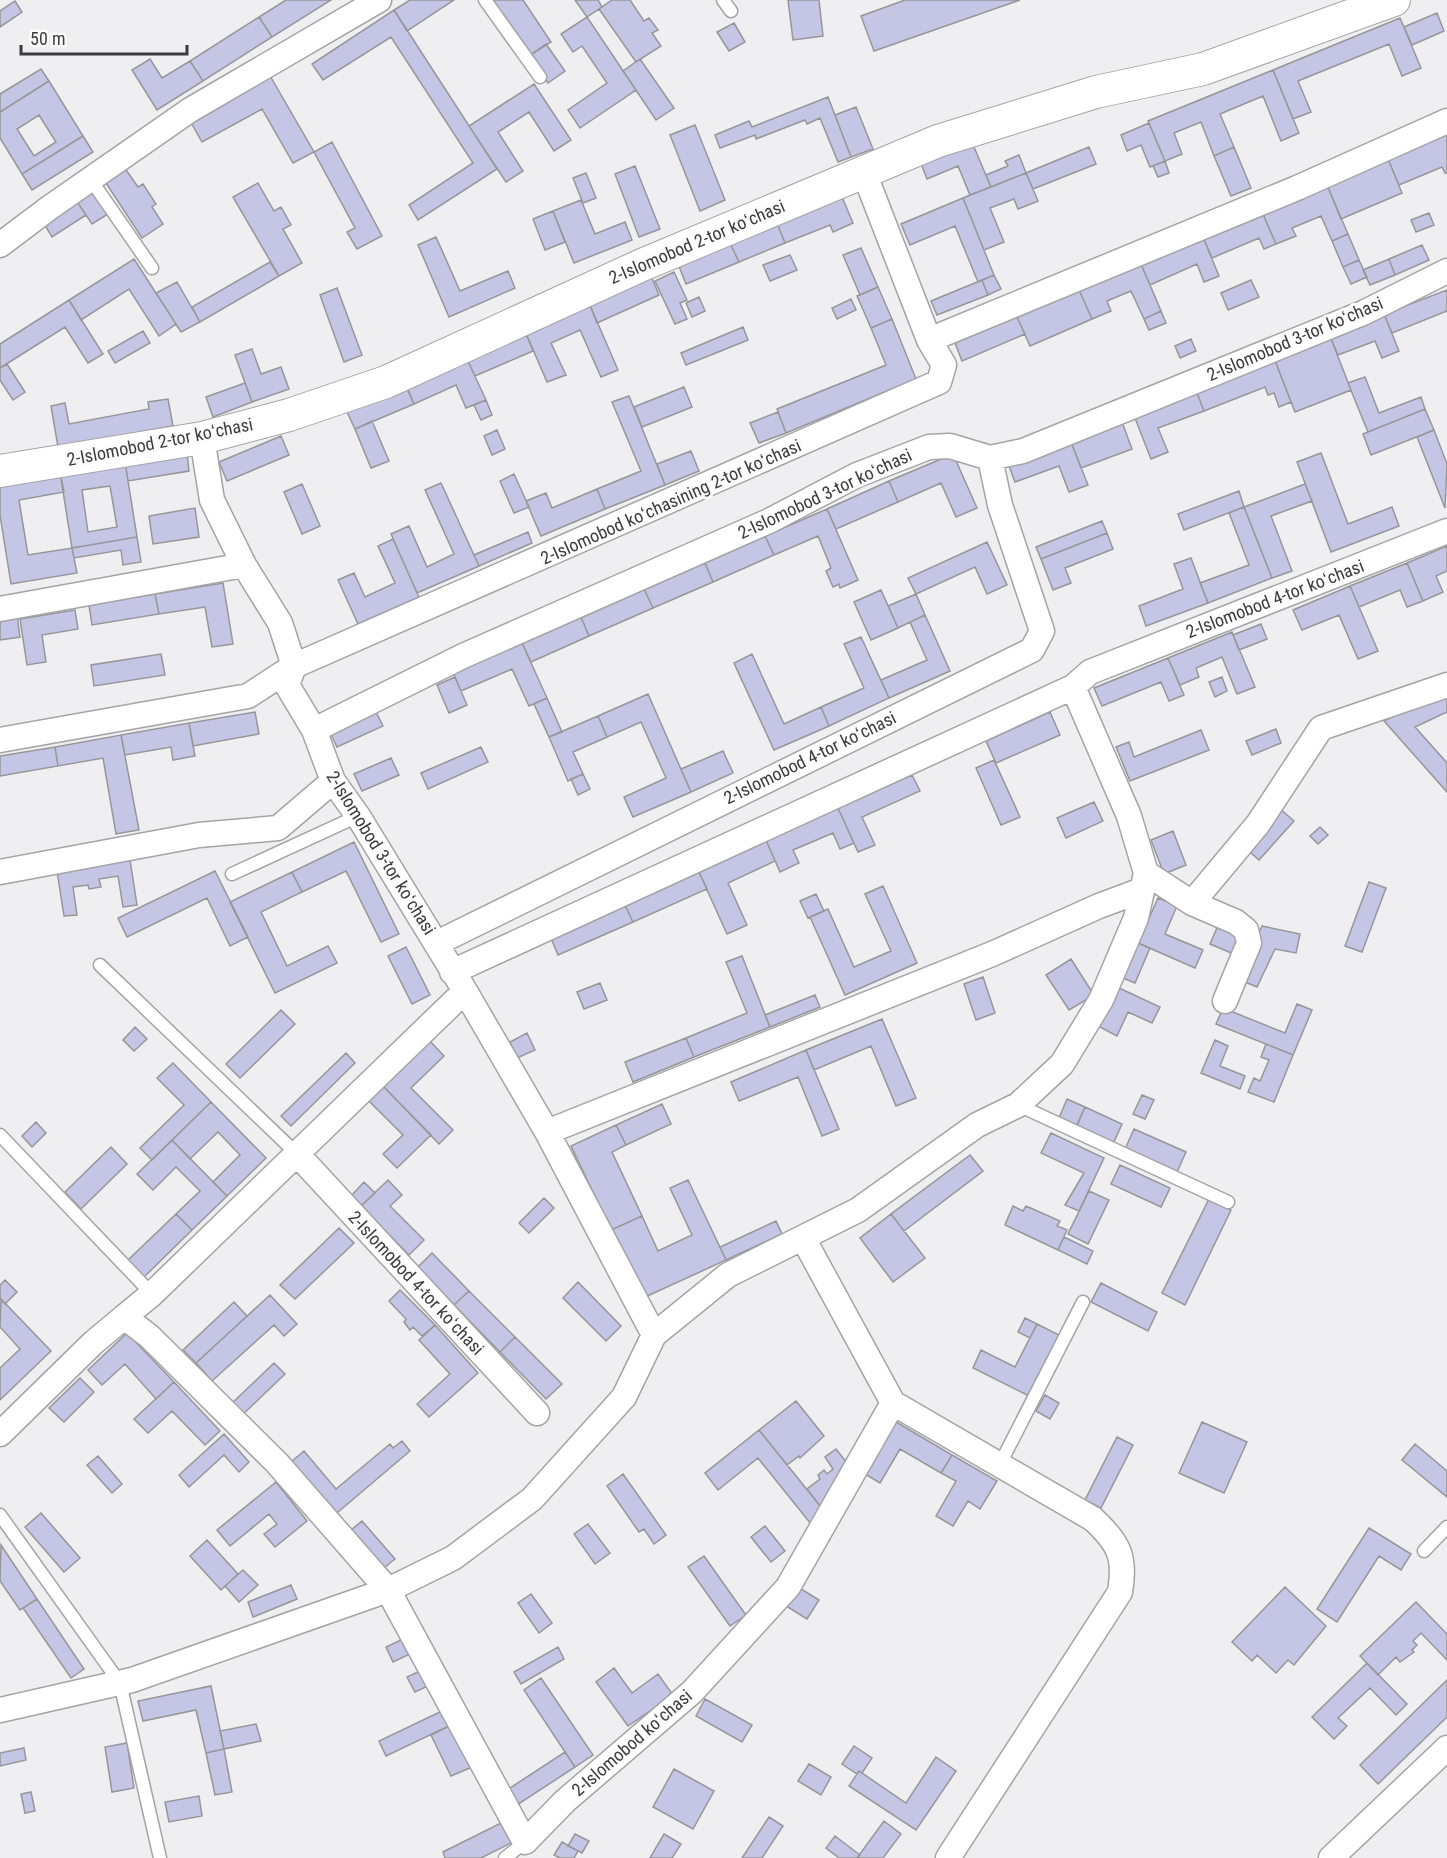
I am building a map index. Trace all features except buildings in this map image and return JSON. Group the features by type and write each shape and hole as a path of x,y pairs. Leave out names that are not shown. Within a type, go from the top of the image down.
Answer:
{"street":[{"path":"0,245 190,110 379,0"},
{"name":"2-Islomobod 2-tor koʻchasi","path":"0,471 202,438 289,415 386,382 642,265 863,170 938,141 1096,92 1203,69 1394,0"},
{"path":"929,340 1297,188 1447,121"},
{"name":"2-Islomobod koʻchasining 2-tor koʻchasi","path":"0,740 248,696 294,666 926,390 939,382 944,364 929,340 863,170"},
{"name":"2-Islomobod 3-tor koʻchasi","path":"314,730 463,656 769,521 858,475 929,447 950,446 990,458 1023,451 1330,326 1447,271"},
{"path":"202,438 212,500 244,565 280,623 294,666"},
{"name":"2-Islomobod 4-tor koʻchasi","path":"437,943 1032,650 1042,631 1000,506 990,458"},
{"name":"2-Islomobod 4-tor koʻchasi","path":"0,1434 93,1343 152,1294 296,1153 459,982 1073,687 1090,672 1447,531"},
{"path":"0,609 244,565"},
{"name":"2-Islomobod 3-tor koʻchasi","path":"294,666 287,685 314,730 333,781 358,816 437,943"},
{"path":"1192,903 1258,824 1321,728 1447,686"},
{"path":"0,1710 120,1683 388,1590 453,1558 532,1499 624,1397 654,1335 728,1275 858,1210 977,1125 1018,1105 1062,1064 1101,1000 1136,918 1144,874 1129,816 1073,687"},
{"path":"0,872 199,834 278,828 333,781"},
{"path":"1144,874 1192,903 1236,922 1246,930 1249,944 1225,1001"},
{"path":"547,1132 992,954 1099,906 1144,874"},
{"path":"437,943 547,1132 654,1335"},
{"name":"2-Islomobod 4-tor koʻchasi","path":"296,1153 537,1413"},
{"path":"803,1238 893,1403 1093,1519 1107,1532 1117,1546 1124,1569 1120,1592 948,1858"},
{"path":"124,1317 157,1344 278,1463 388,1590 525,1842"},
{"name":"2-Islomobod koʻchasi","path":"525,1842 565,1801 692,1692 788,1587 893,1403"},
{"path":"1331,1858 1447,1748"}],"lane":[{"path":"485,0 540,77"},
{"path":"723,0 731,11"},
{"path":"92,180 152,268"},
{"path":"232,874 358,816"},
{"path":"100,965 296,1153"},
{"path":"1018,1105 1228,1202"},
{"path":"0,1135 152,1294"},
{"path":"999,1466 1083,1302"},
{"path":"0,1515 120,1683 160,1858"},
{"path":"1424,1551 1447,1527"},
{"path":"505,1858 525,1842"}]}
